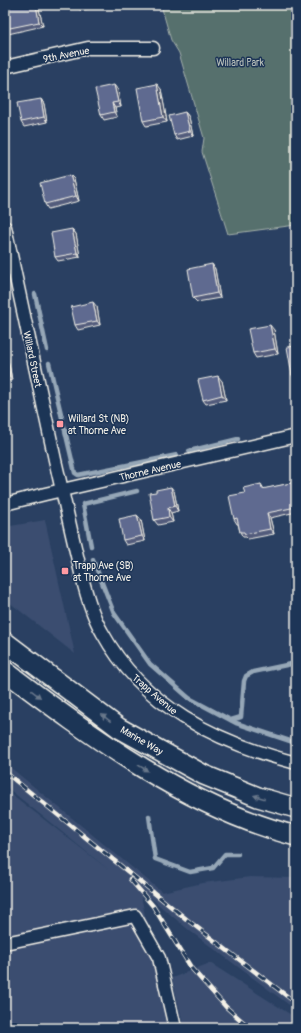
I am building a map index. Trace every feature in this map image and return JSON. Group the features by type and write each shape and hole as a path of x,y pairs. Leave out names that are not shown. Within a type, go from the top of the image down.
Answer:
{"main road":[{"name":"Marine Way","path":"5,642 119,728 204,775 258,797 296,808"},
{"path":"5,671 60,713 168,784 218,808 267,828 296,836"}],"street":[{"name":"9th Avenue","path":"5,67 88,48 153,48"},
{"name":"Willard Street","path":"5,227 62,490"},
{"name":"Thorne Avenue","path":"5,504 296,436"},
{"name":"Trapp Avenue","path":"62,490 84,585 101,631 117,657 136,680 182,717 210,732 237,745 296,763"},
{"path":"5,943 135,916 159,958 175,1028"}],"shaded area":[{"path":"45,520 75,654 5,599 5,527"},
{"path":"5,763 162,892 203,883 250,877 296,878 296,1010 190,931 147,895 141,896 168,1028 5,1028 5,789 109,870 5,786"},
{"path":"210,963 296,1018 296,1028 184,1028 172,978"}],"green space":[{"name":"Willard Park","path":"161,5 296,5 296,225 228,234 202,152 204,138 179,53 171,40"}],"building":[{"path":"5,5 36,5 39,22 5,29"},
{"path":"157,84 163,117 143,121 137,88"},
{"path":"114,85 118,102 112,103 114,112 101,115 95,89"},
{"path":"41,99 44,117 21,122 17,103"},
{"path":"185,112 190,131 174,135 169,116"},
{"path":"70,175 76,196 45,204 40,183"},
{"path":"72,229 77,253 55,257 51,233"},
{"path":"212,264 217,293 193,298 188,269"},
{"path":"93,302 97,321 75,325 71,307"},
{"path":"270,325 275,349 253,353 248,329"},
{"path":"296,346 296,375 292,375 287,347"},
{"path":"5,350 10,377 5,378"},
{"path":"218,376 222,395 203,400 198,380"},
{"path":"296,482 296,507 267,513 270,529 245,534 244,532 240,532 237,518 234,519 229,496 245,493 243,488 261,484 262,489"},
{"path":"171,487 175,506 168,508 169,517 154,520 149,493"},
{"path":"137,515 142,536 123,540 119,519"},
{"path":"228,1025 233,1028 226,1028"}],"waterway":[{"path":"35,294 47,350"},
{"path":"49,363 75,473 78,475 177,455"},
{"path":"189,451 238,439"},
{"path":"91,546 83,504 137,491"},
{"path":"93,560 114,613 150,664 189,698 236,723 296,743"},
{"path":"231,720 241,717 244,681 246,676 253,672 296,663"},
{"path":"149,816 155,859 190,872 213,868 225,854 238,854"}],"railway":[{"path":"5,772 190,922 296,1003"},
{"path":"130,879 153,906 192,969 226,1007 250,1028"}],"place":[{"name":"Willard St (NB) at Thorne Ave","path":"60,424"},
{"name":"Trapp Ave (SB) at Thorne Ave","path":"65,571"}]}
